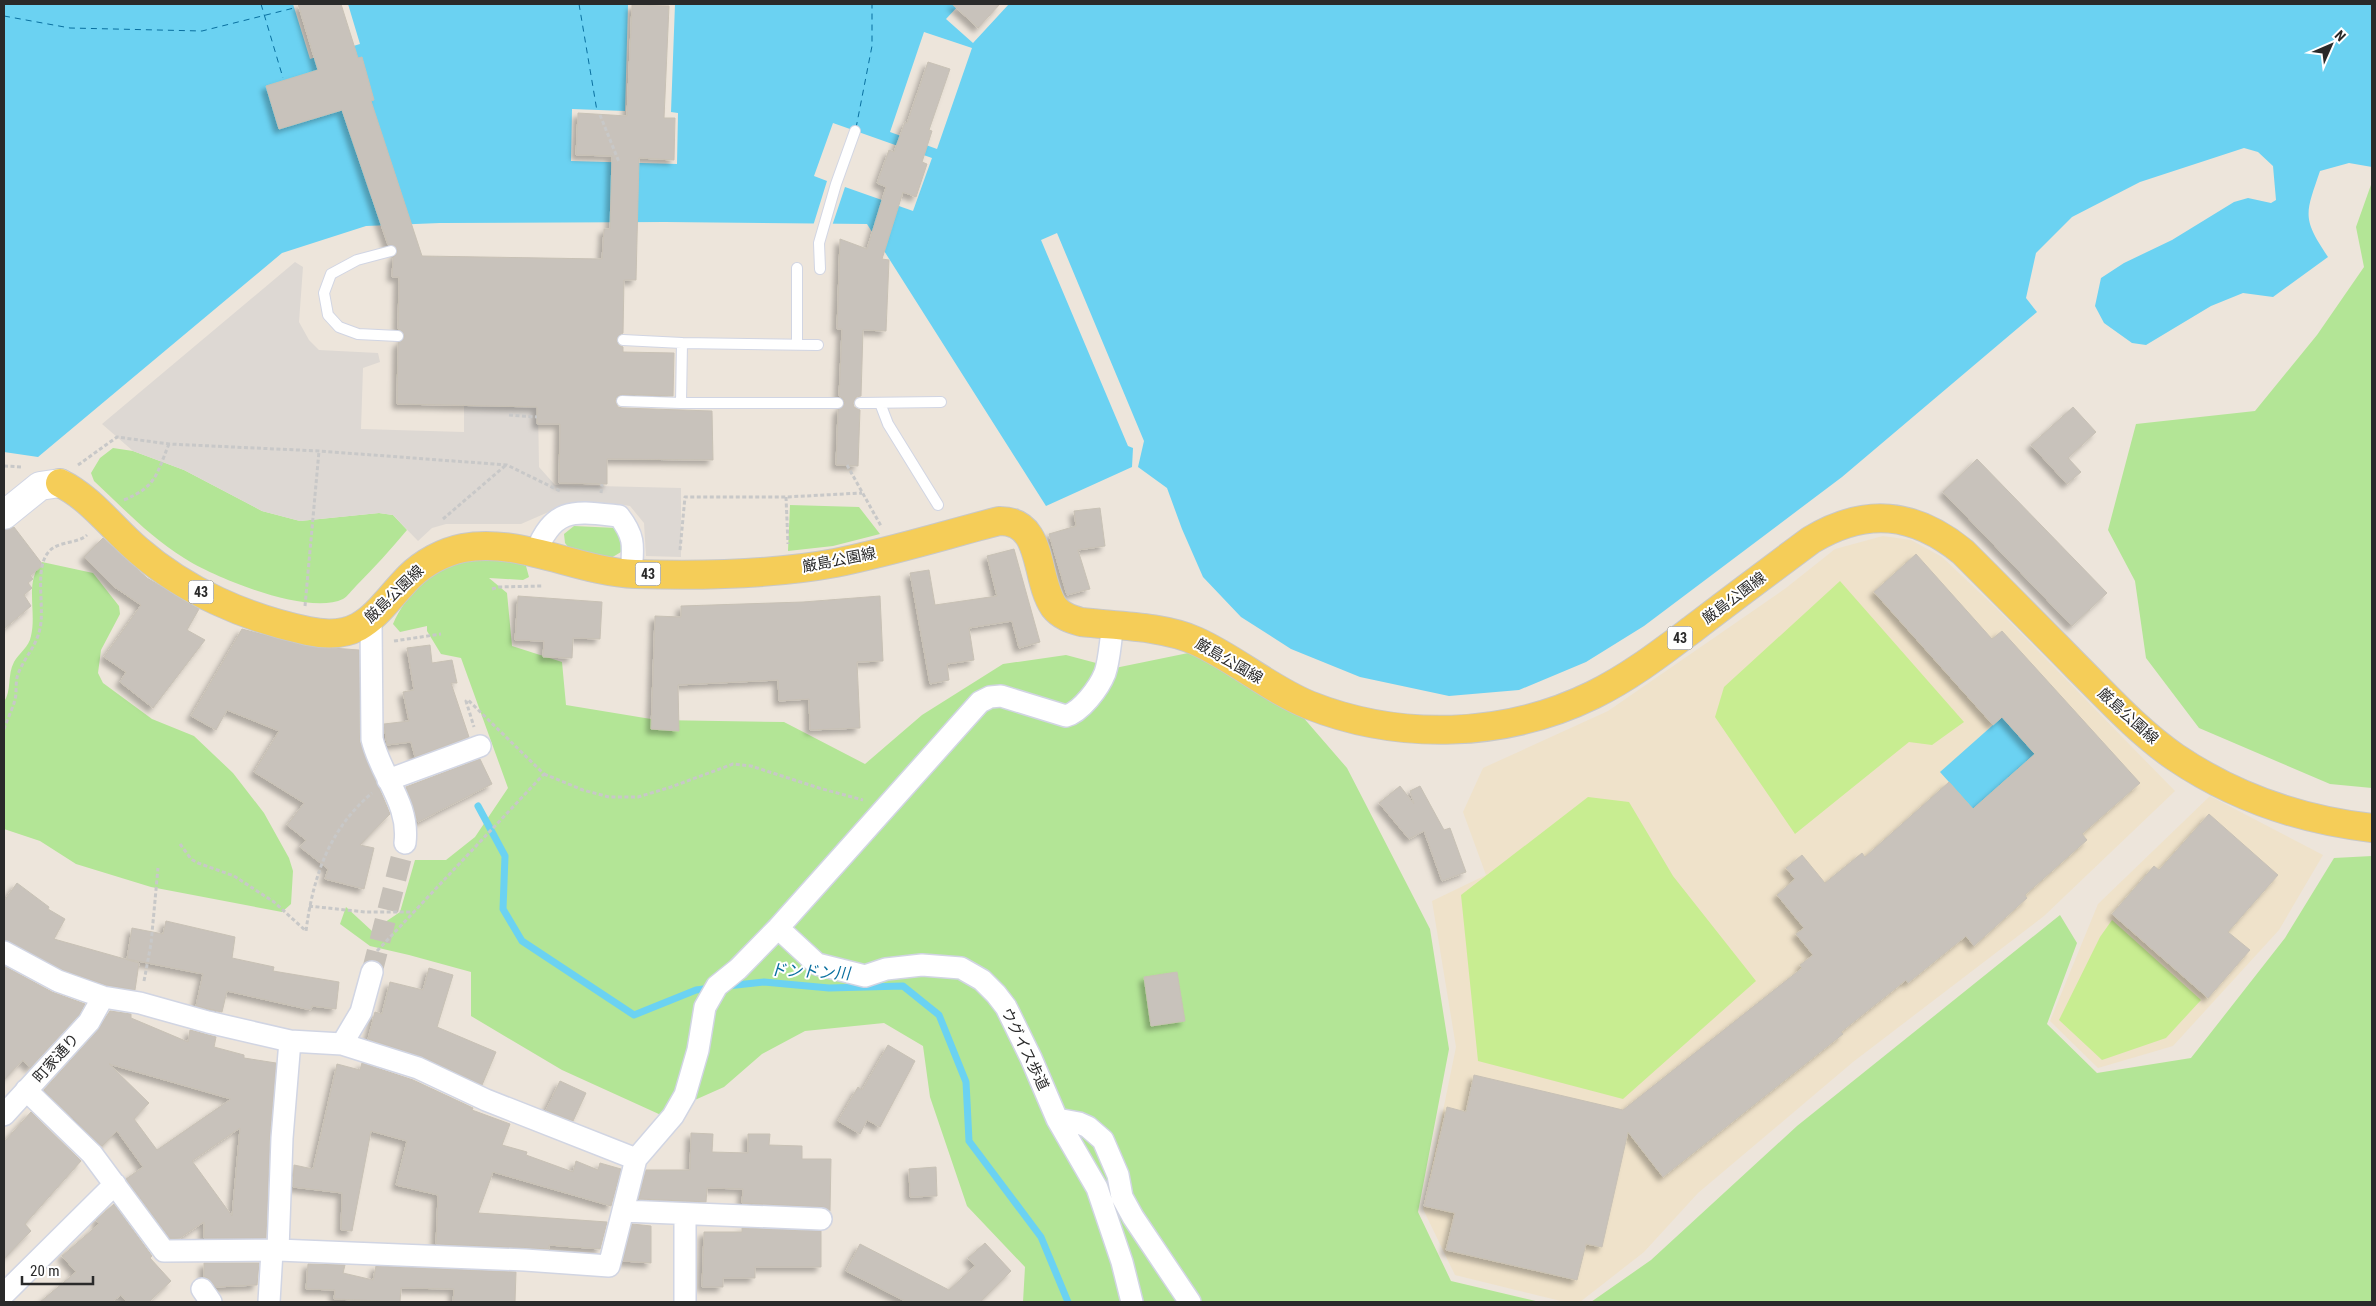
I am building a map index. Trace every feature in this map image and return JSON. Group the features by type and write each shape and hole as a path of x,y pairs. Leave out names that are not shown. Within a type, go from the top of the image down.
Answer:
{"main road":[{"path":"4,515 40,486 60,483"},
{"name":"厳島公園線","path":"60,483 76,491 138,551 164,570 220,602 250,615 310,632 331,634 352,630 371,631 411,575 426,563 442,555 479,546 498,546 601,570 631,574 789,570 834,563 999,521 1012,520 1024,527 1031,538 1048,595 1055,608 1067,618 1081,622 1162,631 1196,641 1279,691 1340,715 1371,723 1412,729 1469,729 1501,725 1564,708 1622,679 1811,540 1829,530 1848,522 1868,518 1910,521 1947,539 1963,552 2118,708 2175,756 2207,776 2240,793 2274,807 2310,818 2372,828"}],"street":[{"path":"535,554 543,534 559,518 578,512 618,516 633,539 631,574"},
{"path":"26,1090 92,1154 164,1251 275,1250 525,1260 609,1266 636,1159 673,1116 685,1095 698,1050 705,1007 717,986 738,969 778,928 980,702 990,697 1001,696 1066,716 1072,714 1090,697 1104,674 1113,626"},
{"path":"371,631 372,739 376,756 405,815 405,843"},
{"path":"388,780 480,746"},
{"name":"ウグイス歩道","path":"778,928 817,964 831,968 865,976 886,969 922,965 941,966 960,968 982,980 1006,1007 1031,1058 1057,1119 1097,1188 1122,1262 1132,1302"},
{"path":"4,952 58,981 103,997 140,1003 208,1022 290,1041 342,1044 418,1068 486,1100 636,1159"},
{"path":"342,1044 361,1012 372,972"},
{"name":"町家通り","path":"4,1115 89,1022 103,997"},
{"path":"269,1302 275,1250 290,1041"},
{"path":"1057,1119 1088,1127 1102,1140 1116,1168 1126,1204 1190,1302"},
{"path":"4,1294 114,1184"},
{"path":"623,1211 821,1219"},
{"path":"685,1214 685,1302"}],"lane":[{"path":"820,268 818,243 855,131"},
{"path":"391,251 357,260 331,274 324,293 328,315 340,327 358,334 398,336"},
{"path":"797,268 797,344"},
{"path":"623,340 818,345"},
{"path":"681,402 682,342"},
{"path":"622,401 838,403"},
{"path":"860,403 941,402"},
{"path":"880,403 888,424 938,505"}],"path":[{"path":"600,115 619,162"},
{"path":"509,415 537,417"},
{"path":"60,483 75,468 116,437 169,444 319,451 507,465 569,496"},
{"path":"120,502 138,494 154,481 169,444"},
{"path":"305,611 319,451"},
{"path":"443,519 507,465"},
{"path":"847,465 884,533"},
{"path":"4,466 22,467"},
{"path":"601,494 602,484"},
{"path":"680,551 685,497 786,497 862,493"},
{"path":"786,497 788,551"},
{"path":"4,729 15,700 17,677 20,669 38,641 41,622 40,566 47,552 60,545 81,540 92,530"},
{"path":"492,589 499,587 542,586"},
{"path":"371,631 441,634"},
{"path":"533,764 544,774 584,790 609,797 638,797 733,764 751,766 819,788 888,807"},
{"path":"309,906 365,912 412,912 544,774"},
{"path":"180,844 198,864 234,876 274,902 306,931 309,906 320,864 357,805 388,780"},
{"path":"140,1003 152,944 158,868"}],"shaded area":[{"path":"295,262 303,267 299,322 309,340 319,350 378,353 380,362 363,368 361,429 464,432 464,406 538,407 539,467 555,485 681,488 681,557 646,556 644,523 630,506 618,504 567,504 521,524 446,524 432,528 418,541 393,515 379,513 300,521 262,511 184,470 133,451 102,424"},
{"path":"1883,536 1911,540 1942,557 1998,610 2175,791 2044,916 1853,1062 1698,1193 1644,1252 1580,1302 1565,1302 1455,1275 1423,1209 1456,1047 1432,901 1486,875 1463,812 1483,768 1608,711 1786,588 1835,549"},
{"path":"2210,796 2323,855 2279,930 2173,1046 2098,1068 2050,1021 2098,904"}],"green space":[{"path":"2372,182 2372,788 2330,784 2199,728 2146,658 2135,581 2108,530 2136,424 2255,411 2317,335 2364,267 2356,227"},
{"path":"113,448 133,451 184,470 262,511 300,521 379,513 393,515 407,530 343,599 327,603 308,603 285,599 239,584 198,566 172,550 137,522 94,481 91,473 100,458"},
{"path":"790,505 859,507 880,534 833,546 788,551"},
{"path":"574,526 616,528 623,544 621,552 611,558 569,548 565,543 564,534"},
{"path":"493,560 516,562 526,566 529,577 523,580 489,578 507,593 512,646 562,662 566,705 657,720 784,722 865,764 922,715 1003,664 1066,655 1115,668 1198,651 1289,701 1347,768 1430,929 1449,1049 1418,1212 1451,1281 1540,1302 1023,1302 1025,1267 967,1206 930,1097 923,1046 884,1023 805,1031 762,1054 724,1087 661,1115 562,1070 471,1016 471,972 370,946 340,924 346,907 372,931 400,912 415,860 446,860 475,837 508,788 461,658 441,654 427,631 427,626 400,632 393,624 405,603 429,577 461,562"},
{"path":"42,562 93,573 119,606 120,614 101,650 98,673 103,683 152,719 194,736 233,773 264,813 289,858 293,871 291,904 282,912 151,887 76,864 40,841 4,829 4,702 8,693 14,662 31,636 32,588 37,570"},
{"path":"1840,581 1964,722 1932,745 1909,742 1795,834 1715,717 1724,687"},
{"path":"1588,797 1629,802 1673,876 1756,981 1623,1099 1478,1061 1461,895"},
{"path":"2372,856 2372,1302 1591,1302 1651,1260 1797,1126 2060,915 2077,943 2047,1024 2097,1073 2191,1058 2285,938 2334,858"},
{"path":"2112,920 2201,1000 2166,1038 2102,1060 2059,1020 2100,937"}],"water":[{"path":"4,4 2372,4 2372,167 2349,163 2320,171 2311,198 2309,216 2314,233 2328,257 2273,297 2243,293 2211,306 2146,345 2132,343 2104,323 2095,306 2101,278 2124,263 2172,240 2234,202 2248,198 2271,203 2276,200 2273,166 2258,152 2244,148 2140,182 2072,217 2036,253 2026,298 2037,312 1842,477 1644,626 1586,662 1519,690 1449,696 1360,677 1291,649 1241,617 1203,577 1167,488 1138,467 1132,467 1046,506 867,224 665,222 440,223 366,226 282,253 38,457 4,452"},
{"path":"2002,717 2035,754 1973,809 1940,772"}],"pier":[{"path":"293,4 348,4 360,44 310,59"},
{"path":"628,4 675,4 671,112 678,113 677,164 571,161 572,109 625,111"},
{"path":"960,4 1009,4 973,43 946,19"},
{"path":"924,32 972,48 937,149 890,132"},
{"path":"833,123 932,158 913,211 845,187 832,226 813,226 827,181 814,176"},
{"path":"1057,233 1144,441 1138,467 1132,467 1133,448 1128,446 1041,240"}],"building":[{"path":"298,4 341,4 358,58 362,57 374,100 371,101 422,256 602,259 604,229 610,229 612,156 576,155 578,113 627,116 632,5 669,6 664,118 675,118 674,160 639,158 636,280 624,280 623,333 616,340 623,347 623,352 674,353 673,396 622,394 616,397 615,401 618,407 622,408 712,411 713,460 607,459 607,484 559,483 560,424 537,424 537,407 397,404 398,343 405,336 398,329 399,277 392,277 393,258 398,250 393,245 388,245 342,110 279,129 266,86 318,70"},
{"path":"952,4 1000,4 978,28"},
{"path":"928,62 950,69 929,130 932,131 922,162 927,164 916,197 903,192 882,259 889,260 886,331 863,330 861,396 856,397 853,403 854,407 860,410 858,466 836,465 838,410 845,403 844,399 839,396 842,329 837,329 840,239 867,249 886,187 877,183 889,150 894,152 905,122 907,123"},
{"path":"2073,407 2096,432 2068,458 2081,472 2067,484 2031,445"},
{"path":"1977,459 2107,593 2072,626 1943,492"},
{"path":"1100,508 1105,546 1078,550 1090,589 1067,595 1049,534 1076,526 1074,511"},
{"path":"14,527 43,565 30,576 33,579 28,583 32,588 24,595 31,606 4,629 4,530"},
{"path":"103,538 147,578 199,609 187,630 205,640 153,708 120,682 126,672 104,657 141,605 113,586 84,557"},
{"path":"1014,549 1040,642 1019,648 1012,621 969,628 974,660 947,664 949,680 930,684 910,573 929,570 935,605 997,596 987,556"},
{"path":"1916,554 1992,639 2002,631 2140,783 2082,834 2087,840 2025,895 2027,898 1974,946 1966,936 1908,983 1906,980 1841,1032 1843,1034 1663,1177 1628,1132 1602,1247 1586,1244 1577,1280 1446,1250 1455,1213 1424,1206 1447,1107 1466,1112 1474,1075 1623,1110 1802,968 1800,965 1813,955 1796,934 1804,928 1777,895 1795,879 1786,868 1802,855 1825,883 1862,853 1865,857 1949,782 1973,809 2035,754 2002,717 1993,725 1874,592"},
{"path":"518,596 602,602 600,639 573,638 572,658 543,657 544,641 515,640"},
{"path":"880,596 883,661 857,662 860,728 810,730 809,699 779,701 778,680 678,685 679,731 651,729 655,616 681,617 681,606 803,602"},
{"path":"242,629 306,646 359,650 360,742 390,814 360,845 374,848 364,889 325,879 328,869 300,847 306,840 287,825 304,803 254,772 279,731 227,710 216,730 191,716"},
{"path":"430,645 432,663 452,660 457,683 451,683 469,737 415,757 411,742 387,745 384,724 409,721 403,692 414,690 407,648"},
{"path":"480,759 492,784 418,822 406,787"},
{"path":"1400,786 1414,804 1410,791 1420,786 1444,830 1450,828 1466,872 1442,881 1424,831 1409,839 1379,803"},
{"path":"2209,814 2278,875 2228,932 2250,950 2208,998 2112,914 2154,866 2159,870"},
{"path":"17,883 49,907 48,909 65,919 54,939 139,963 135,990 106,985 63,970 4,940 4,901"},
{"path":"166,921 235,937 232,958 274,967 273,971 339,982 336,1009 312,1006 311,1010 227,991 222,1012 196,1006 203,974 127,959 132,928 163,934"},
{"path":"4,966 52,992 85,1004 79,1015 30,1068 23,1060 4,1080"},
{"path":"429,968 453,975 437,1027 496,1052 482,1085 423,1057 368,1039 375,1012 382,1014 390,982 423,990"},
{"path":"1177,972 1185,1021 1151,1026 1144,977"},
{"path":"110,1011 131,1014 131,1018 188,1042 190,1030 216,1037 214,1047 244,1055 244,1058 276,1063 270,1137 266,1238 204,1238 204,1222 180,1238 170,1238 126,1179 143,1167 117,1131 102,1146 44,1090 98,1030","holes":["109,1064 231,1099 157,1150 134,1119 149,1103","240,1128 232,1216 192,1161"]},
{"path":"888,1045 915,1061 880,1127 867,1120 860,1134 838,1121 858,1087 862,1090"},
{"path":"362,1063 413,1080 473,1108 472,1110 510,1124 502,1145 527,1152 526,1155 573,1172 576,1161 598,1170 600,1163 621,1169 611,1206 493,1172 478,1213 607,1222 600,1249 549,1245 549,1249 436,1244 438,1195 396,1185 407,1141 371,1131 352,1231 341,1230 342,1193 293,1187 294,1165 313,1169 337,1064 360,1070"},
{"path":"560,1081 586,1093 573,1121 546,1110"},
{"path":"31,1112 81,1161 25,1224 31,1231 4,1259 4,1142"},
{"path":"691,1133 713,1134 712,1152 748,1153 748,1134 770,1134 769,1145 802,1146 802,1159 831,1159 830,1211 822,1207 742,1203 743,1189 707,1188 706,1202 639,1199 646,1170 690,1170"},
{"path":"936,1167 937,1196 910,1197 909,1169"},
{"path":"114,1204 152,1256 150,1258 171,1281 149,1302 127,1302 121,1295 112,1302 40,1302 76,1272 62,1256 99,1224 96,1220"},
{"path":"632,1224 651,1226 651,1263 623,1261"},
{"path":"742,1228 821,1231 821,1267 755,1267 755,1278 723,1278 723,1287 702,1287 704,1232 742,1232"},
{"path":"985,1243 1011,1271 980,1302 907,1302 846,1271 860,1244 949,1290 975,1266 968,1258"},
{"path":"204,1263 259,1263 257,1285 216,1287 208,1278 204,1277"},
{"path":"308,1264 345,1265 343,1273 373,1280 376,1266 516,1272 515,1302 453,1302 454,1289 401,1288 400,1302 334,1299 335,1290 306,1289"}],"waterway":[{"name":"ドンドン川","path":"478,806 505,856 503,909 522,941 634,1015 696,990 711,988"},
{"name":"ドンドン川","path":"727,986 764,982 829,988 903,986 939,1015 966,1082 969,1141 1041,1237 1068,1302"}],"ferry route":[{"path":"261,4 283,78"},
{"path":"579,4 597,111"},
{"path":"856,128 872,46 872,4"},
{"path":"4,16 70,28 202,31 294,8"}],"tunnel":[{"path":"372,972 405,843"}]}
